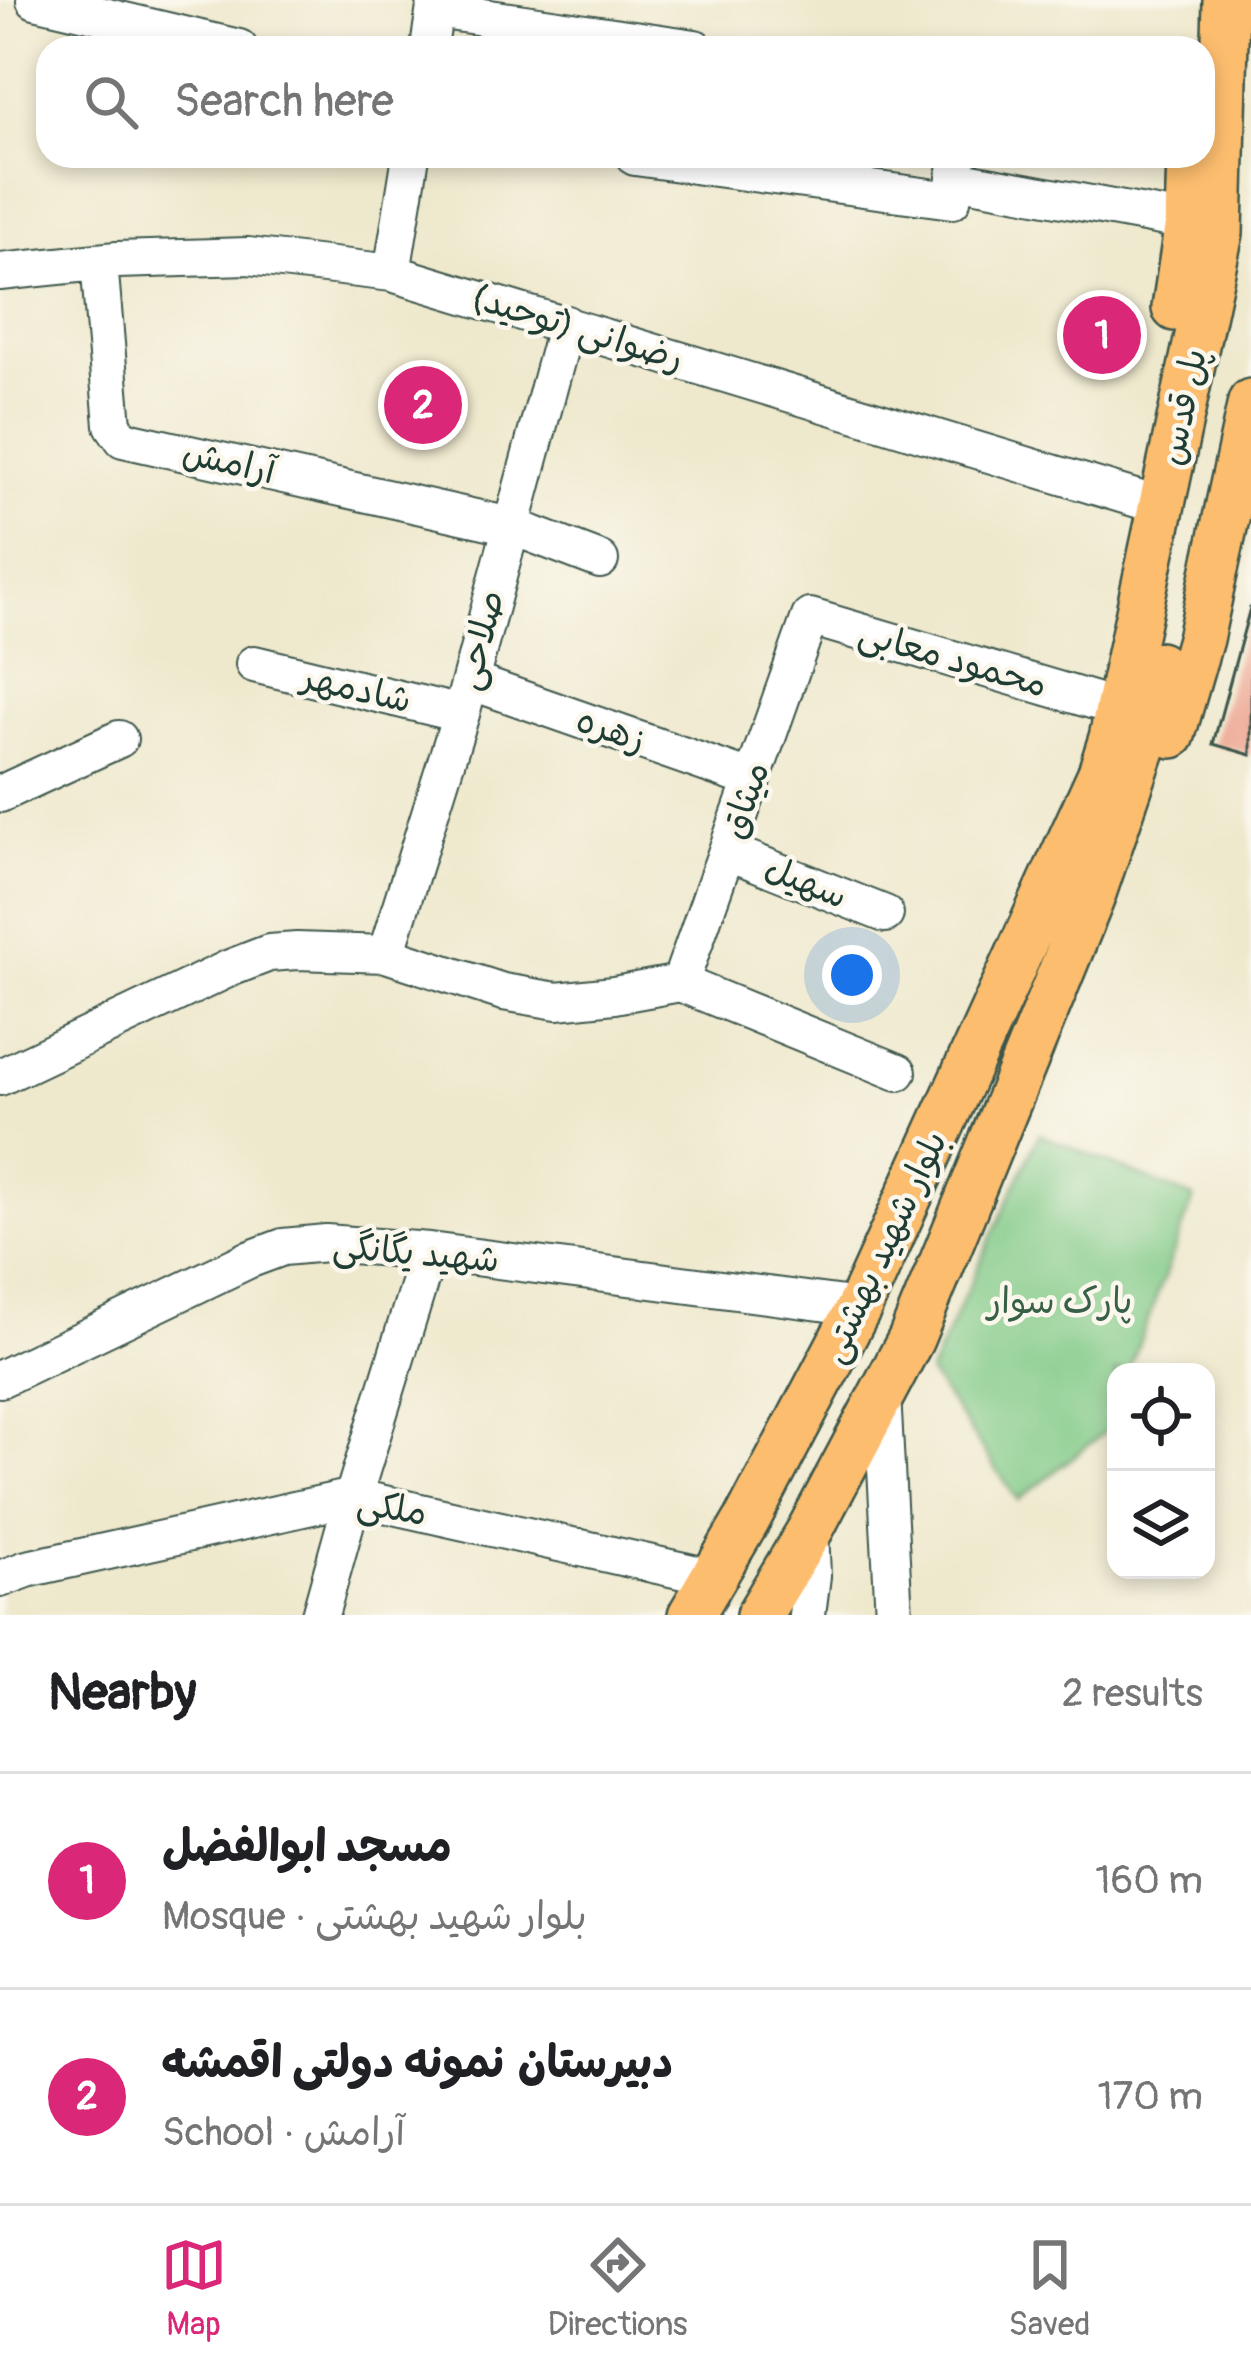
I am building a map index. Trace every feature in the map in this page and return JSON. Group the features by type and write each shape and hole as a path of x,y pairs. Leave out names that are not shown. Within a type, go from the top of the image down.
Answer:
{"main road":[{"path":"1194,36 1195,0"},
{"name":"پل قدس","path":"1117,728 1220,232 1226,0"},
{"name":"پل قدس","path":"1117,728 1245,238 1251,84"},
{"name":"بلوار شهید بهشتی","path":"1091,899 1117,728 1141,500 1188,222 1190,168"},
{"name":"بلوار شهید بهشتی","path":"759,1615 810,1531 911,1339 1091,899 1173,731 1200,639 1251,402"},
{"name":"بلوار شهید بهشتی","path":"703,1596 859,1307 1088,804 1117,728"}],"street":[{"path":"35,0 188,36"},
{"path":"430,36 436,5 622,36"},
{"path":"392,273 409,168"},
{"path":"716,168 952,200 956,168 1188,222"},
{"name":"رضوانی (توحید)","path":"0,272 99,262 248,256 392,273 1141,500"},
{"name":"آرامش","path":"99,262 113,425 123,439 511,526"},
{"name":"صلاحی","path":"386,954 465,697 566,324"},
{"path":"511,526 600,560"},
{"name":"محمود معابی","path":"810,617 1117,728"},
{"name":"میثاق","path":"680,983 810,617"},
{"name":"شادمهر","path":"254,664 465,697"},
{"name":"زهره","path":"465,697 753,780"},
{"path":"0,794 119,739"},
{"name":"سهیل","path":"727,850 885,914"},
{"path":"0,1077 230,968 269,952 297,951 386,954 503,992 556,1001 680,983 898,1072"},
{"name":"شهید یگانگی","path":"0,1379 248,1260 283,1247 326,1243 429,1251 859,1307"},
{"path":"320,1615 429,1251"},
{"path":"882,1394 894,1615"},
{"name":"ملکی","path":"0,1579 27,1569 353,1497 703,1596"},
{"path":"807,1615 812,1576 810,1531"}],"green space":[{"name":"پارک سوار","path":"1039,1134 1194,1198 1131,1363 1107,1363 1106,1431 1018,1500 929,1373"}],"building":[{"path":"1251,608 1251,755 1213,744"}],"place":[{"name":"مسجد ابوالفضل","path":"1102,335"},
{"name":"دبیرستان نمونه دولتی اقمشه","path":"423,405"}]}
